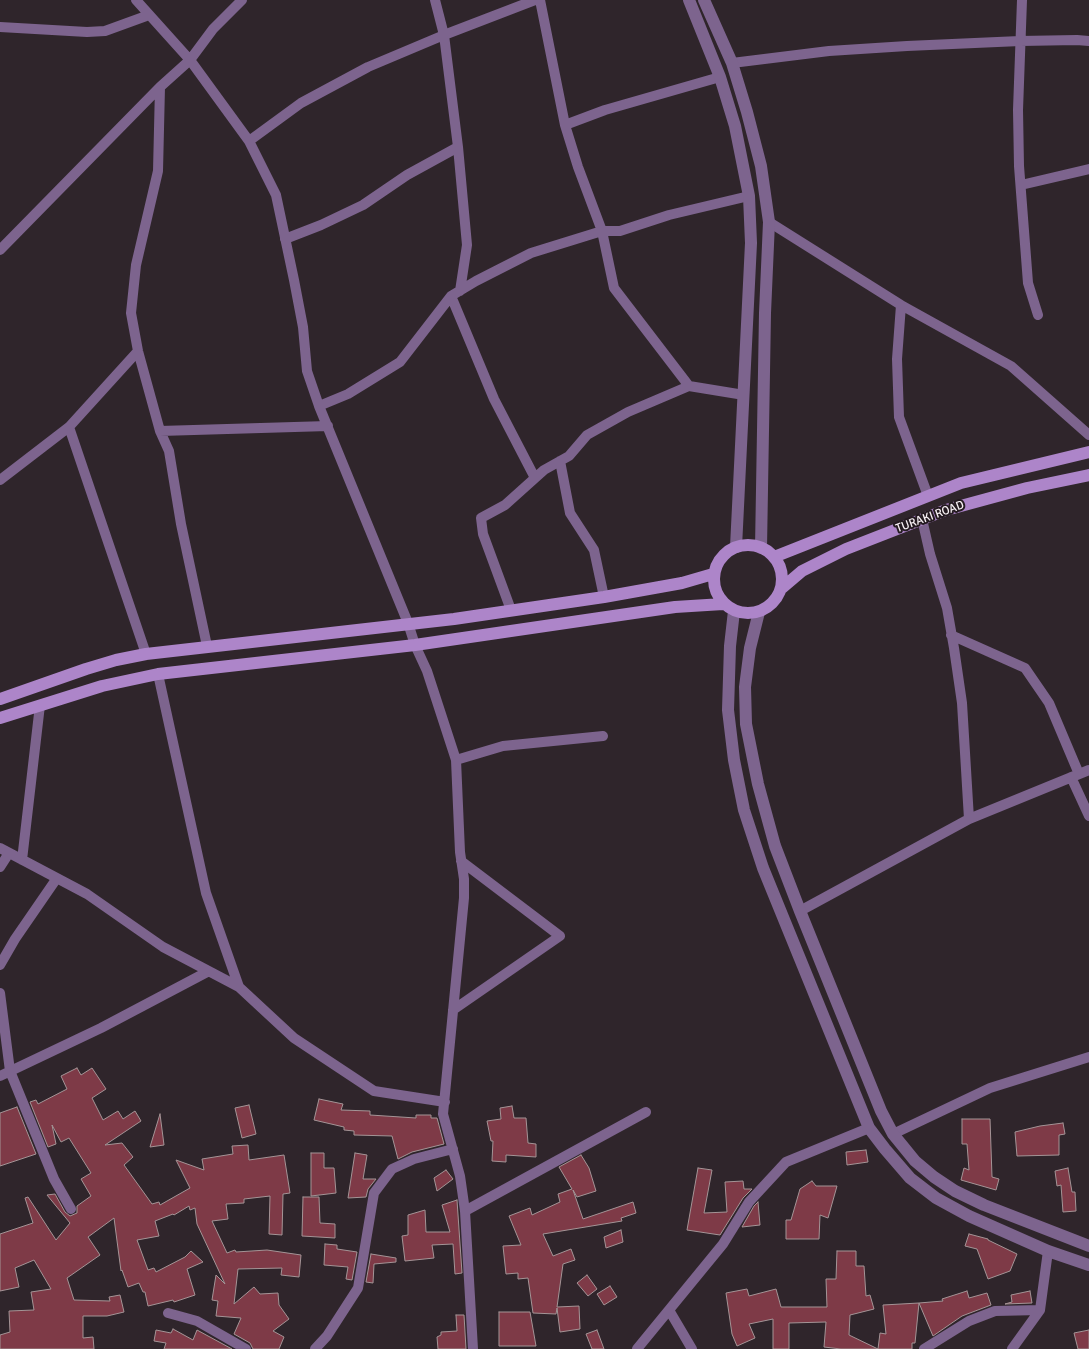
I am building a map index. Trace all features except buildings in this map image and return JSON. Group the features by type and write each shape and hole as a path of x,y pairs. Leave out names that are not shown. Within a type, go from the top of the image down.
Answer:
{"main road":[{"path":"774,557 961,484 1089,452"},
{"name":"TURAKI ROAD","path":"782,588 802,571 846,549 946,510 1027,488 1089,475"},
{"path":"749,545 761,548 774,557 782,572 782,588 773,603 759,612 734,611 723,604 715,590 714,574 716,565 728,551 736,547 749,545"},
{"path":"0,699 86,669 146,654 454,619 604,597 682,583 714,574"},
{"path":"0,718 102,686 158,674 415,645 676,607 723,604"}],"street":[{"path":"136,0 190,60 249,142 276,195 303,328 307,371 319,406 427,671 456,760 464,898 443,1114 460,1176 465,1211 473,1349"},
{"path":"0,250 160,87 190,60 213,29 242,0"},
{"path":"435,0 444,35 458,147 467,245 456,294 494,399 535,478"},
{"path":"249,142 301,103 368,67 535,0"},
{"path":"540,0 565,125 578,167 602,231 614,288 689,386"},
{"path":"689,0 720,77 734,126 749,196 752,243 736,547"},
{"path":"704,0 732,63 747,112 761,166 769,222 765,313 761,548"},
{"path":"1022,0 1018,110 1021,186 1028,282 1038,314"},
{"path":"0,27 87,32 105,31 150,15"},
{"path":"732,63 829,51 1020,41 1077,40 1089,42"},
{"path":"565,125 605,110 720,77"},
{"path":"160,87 158,171 136,265 131,313 138,351 160,431 168,451 181,524 207,646"},
{"path":"285,239 321,225 363,205 407,175 458,147"},
{"path":"1021,186 1089,169"},
{"path":"319,406 348,394 400,362 456,294 476,281 530,253 602,231 620,231 669,215 749,196"},
{"path":"769,222 901,305 1010,366 1089,435"},
{"path":"901,305 897,359 899,417 928,496"},
{"path":"0,480 69,427 138,351"},
{"path":"511,610 483,534 480,518 505,505 544,470 570,456 587,435 628,412 689,386 744,394"},
{"path":"160,431 328,426"},
{"path":"69,427 146,654"},
{"path":"560,461 570,513 594,550 604,597"},
{"path":"922,519 930,554 947,608 952,634 962,703 969,820"},
{"path":"734,611 730,646 728,710 734,760 744,810 763,868 869,1128 910,1178 936,1198 968,1216 1048,1251 1089,1265"},
{"path":"759,612 750,648 745,687 746,724 758,784 775,846 881,1111 893,1134 915,1161 955,1191 984,1205 1089,1246"},
{"path":"952,634 1025,668 1049,703 1080,773 1089,816"},
{"path":"158,674 206,893 239,987"},
{"path":"22,860 40,705"},
{"path":"456,760 503,746 603,736"},
{"path":"800,911 969,820 1080,773"},
{"path":"0,867 5,850 87,894 163,947 239,987 294,1038 374,1091 444,1102"},
{"path":"453,1010 560,936 461,862"},
{"path":"0,965 57,878"},
{"path":"0,1076 101,1028 209,971"},
{"path":"0,993 10,1071 54,1179 71,1209"},
{"path":"893,1134 990,1088 1089,1057"},
{"path":"465,1211 646,1112"},
{"path":"637,1349 723,1244 749,1202 786,1162 869,1128"},
{"path":"315,1349 326,1336 358,1288 374,1194 392,1170 414,1159 453,1149"},
{"path":"1012,1349 1040,1310 1048,1251"},
{"path":"669,1310 692,1349"},
{"path":"924,1349 969,1321 995,1311 1040,1310"},
{"path":"168,1313 196,1320 246,1349"}]}
